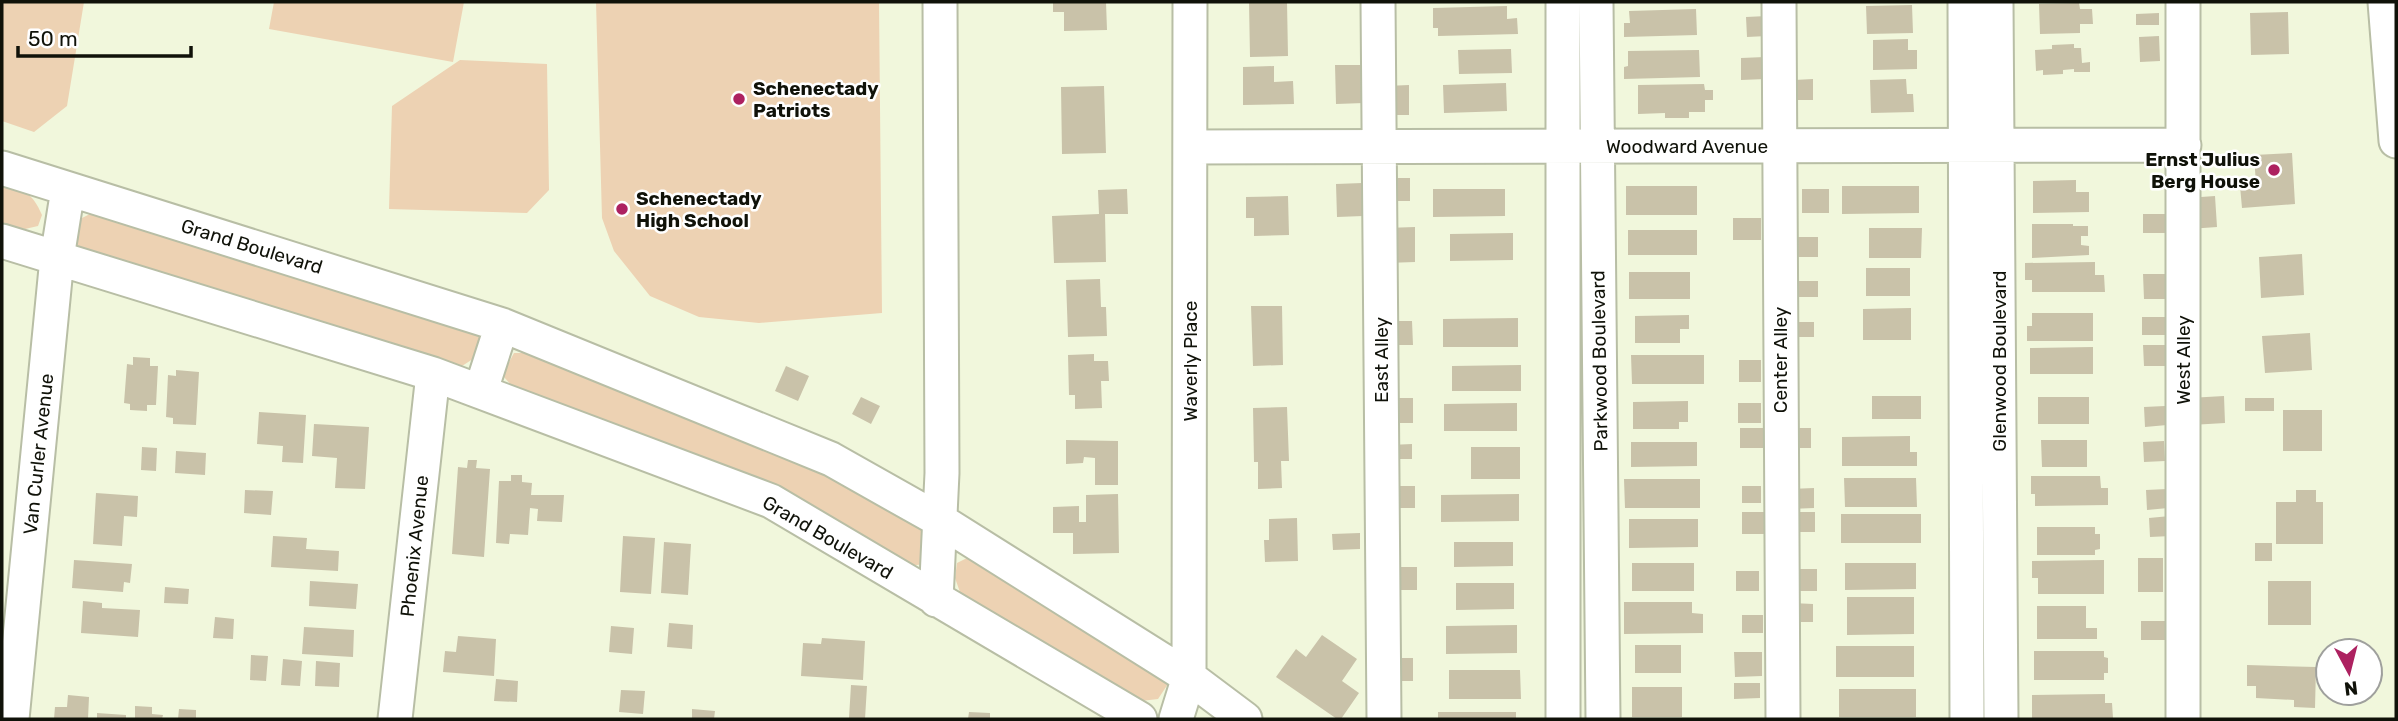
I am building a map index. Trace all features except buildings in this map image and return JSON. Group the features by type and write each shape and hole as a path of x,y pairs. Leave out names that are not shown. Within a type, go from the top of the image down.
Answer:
{"street":[{"path":"936,600 941,521 940,2"},
{"name":"Waverly Place","path":"1176,719 1189,677 1190,2"},
{"name":"East Alley","path":"1378,2 1384,719"},
{"name":"Parkwood Boulevard","path":"1563,2 1563,719"},
{"name":"Parkwood Boulevard","path":"1596,2 1603,719"},
{"name":"Center Alley","path":"1779,2 1783,719"},
{"name":"Glenwood Boulevard","path":"1965,2 1981,145 2000,530 2001,719"},
{"name":"Glenwood Boulevard","path":"1967,719 1966,531 1981,145 1996,2"},
{"name":"West Alley","path":"2183,2 2183,719"},
{"path":"2385,2 2396,141"},
{"name":"Woodward Avenue","path":"1190,147 2183,145"},
{"name":"Grand Boulevard","path":"2,168 502,324 831,459 941,521 1189,677 1245,719"},
{"name":"Van Curler Avenue","path":"12,719 57,258 68,188"},
{"name":"Grand Boulevard","path":"2,241 481,390 771,501 1140,719"},
{"path":"481,390 502,324"},
{"name":"Phoenix Avenue","path":"395,719 433,374"},
{"path":"1563,497 1600,496"},
{"path":"1966,531 2000,530"}],"shaded area":[{"path":"2,2 84,2 67,106 34,132 2,121"},
{"path":"274,2 464,2 453,62 269,29"},
{"path":"596,2 879,2 882,313 759,323 699,317 650,296 614,251 602,218"},
{"path":"460,60 547,64 549,190 527,213 389,209 392,106"},
{"path":"2,184 22,191 35,201 42,215 38,226 25,229 2,224"},
{"path":"94,212 473,330 482,337 476,357 462,366 417,354 74,249 76,221"},
{"path":"514,353 534,353 849,484 924,531 925,564 900,567 513,387 504,377"},
{"path":"967,558 984,562 1168,684 1158,699 1141,701 961,595 955,578 957,563"}],"place":[{"name":"Schenectady Patriots","path":"739,99"},
{"name":"Ernst Julius Berg House","path":"2274,170"},
{"name":"Schenectady High School","path":"622,209"}]}
